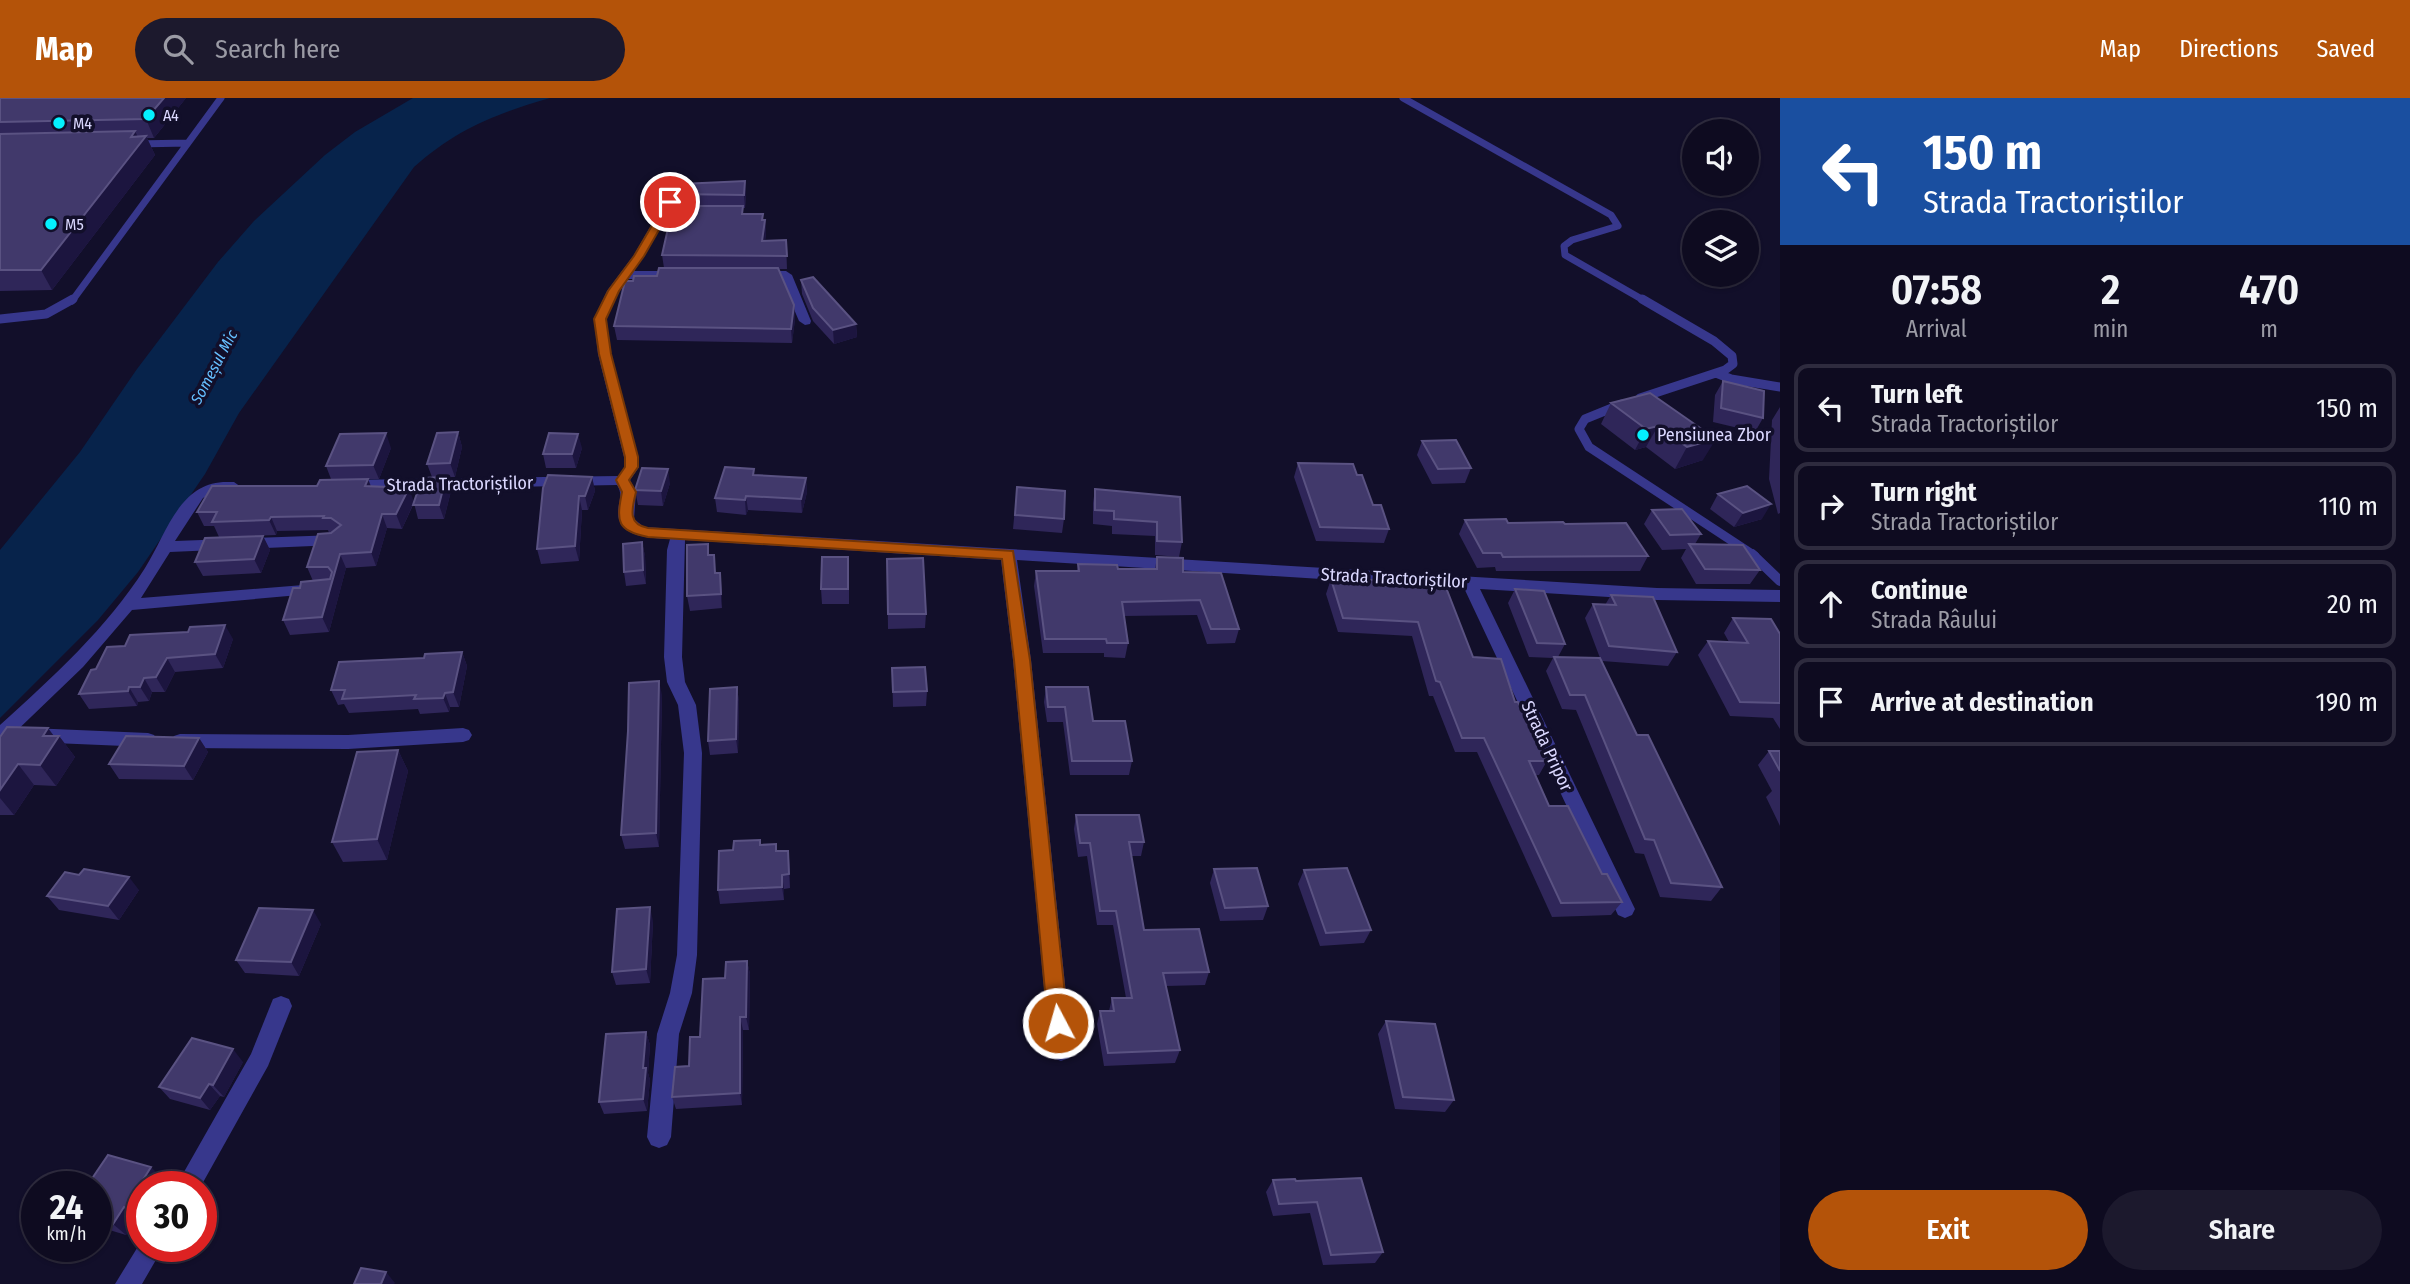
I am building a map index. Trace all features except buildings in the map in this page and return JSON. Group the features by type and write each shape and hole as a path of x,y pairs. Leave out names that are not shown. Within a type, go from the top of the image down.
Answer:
{"street":[{"path":"622,480 632,467 631,457 605,354 600,319 603,309 625,275 670,214 678,189"},
{"path":"625,275 695,274"},
{"path":"747,275 786,275 805,321"},
{"name":"Strada Tractoriștilor","path":"328,486 622,480 629,492 626,522 633,530 1657,594 1780,596"},
{"path":"1,735 61,678 128,605 194,498 202,492 220,487 247,487"},
{"path":"659,1137 668,1034 681,993 687,955 692,753 687,705 676,682 673,657 675,550 680,534"},
{"path":"166,547 336,540"},
{"path":"1008,554 1022,660 1061,1051"},
{"name":"Strada Pripor","path":"1469,582 1625,909"},
{"path":"128,605 328,589"},
{"path":"1,735 286,743 463,735"},
{"path":"197,1171 260,1059 281,1006"},
{"path":"128,1284 142,1262"}],"lane":[{"path":"0,319 32,318 56,312 72,301 221,98"},
{"path":"1403,98 1611,215 1618,226 1572,240 1564,246 1565,256 1726,348 1732,356 1733,364 1716,373 1605,410 1585,419 1579,429 1589,447 1748,551 1780,581"},
{"path":"122,145 188,143"},
{"path":"1716,373 1731,379 1780,387"}],"water":[{"name":"Someșul Mic","path":"413,98 550,98 477,124 446,142 414,167 239,413 205,474 138,572 98,620 0,718 0,550 80,452 137,369 218,262 254,221 325,155 355,132"}],"place":[{"name":"A4","path":"149,115"},
{"name":"M4","path":"59,123"},
{"name":"M5","path":"51,224"},
{"name":"Pensiunea Zbor","path":"1643,435"}],"route":[{"path":"670,202 639,256 613,291 600,319 605,354 631,457 632,467 622,480 629,492 626,522 633,530 648,533 1008,554 1022,660 1058,1023"}]}
